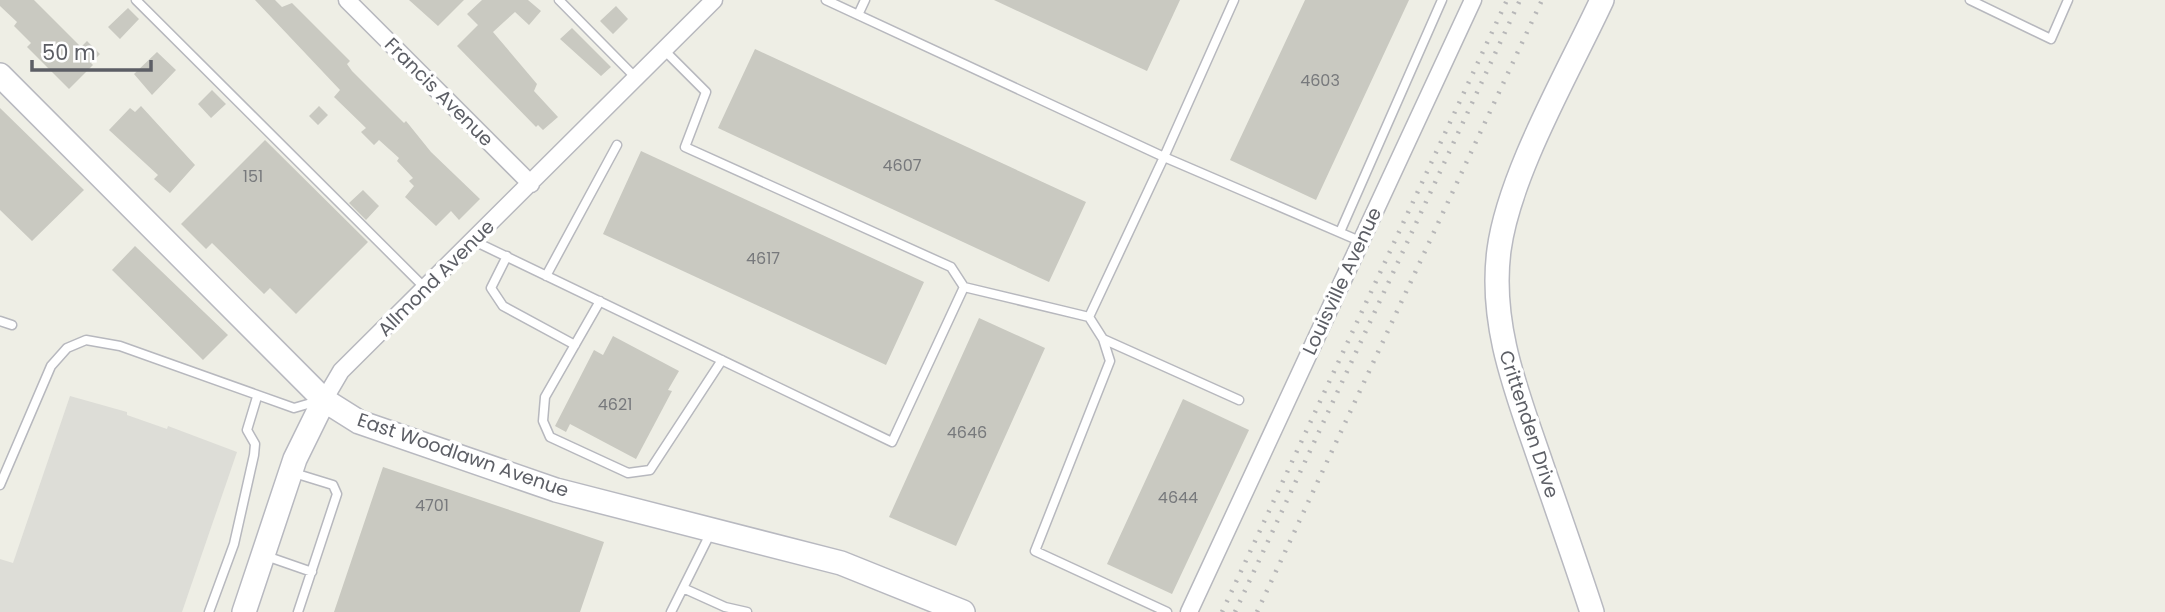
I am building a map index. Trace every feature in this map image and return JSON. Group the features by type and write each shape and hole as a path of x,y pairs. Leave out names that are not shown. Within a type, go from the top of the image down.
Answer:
{"main road":[{"name":"Crittenden Drive","path":"1592,612 1514,386 1500,337 1496,283 1499,248 1508,212 1532,150 1602,0"},
{"name":"East Woodlawn Avenue","path":"0,75 324,400 359,422 556,490 841,563 963,612"},
{"name":"Allmond Avenue","path":"244,612 291,472 324,400"}],"street":[{"name":"Francis Avenue","path":"347,0 531,184"},
{"name":"Allmond Avenue","path":"324,400 341,371 714,0"},
{"name":"Louisville Avenue","path":"1189,612 1473,0"}],"lane":[{"path":"136,0 426,289"},
{"path":"559,0 636,78"},
{"path":"826,0 1164,157 1362,242"},
{"path":"858,15 865,0"},
{"path":"1089,317 1234,0"},
{"path":"1340,232 1442,0"},
{"path":"1971,0 2052,39 2068,0"},
{"path":"664,50 706,92 685,147 951,267 964,286 1089,317 1103,339 1110,361 1035,551 1167,612"},
{"path":"546,275 617,145"},
{"path":"474,241 892,442 964,286"},
{"path":"507,257 491,288 503,306 575,345"},
{"path":"600,301 545,397 543,421 550,437 628,473 650,470 722,360"},
{"path":"0,321 12,325"},
{"path":"1103,339 1239,400"},
{"path":"0,485 51,366 67,348 86,340 120,346 294,408 324,400"},
{"path":"209,612 234,544 254,455 255,444 247,430 257,397"},
{"path":"291,472 333,485 337,494 298,612"},
{"path":"671,612 712,530"},
{"path":"263,556 312,572"},
{"path":"683,588 725,607 747,612"}],"shaded area":[{"path":"70,396 127,412 127,415 167,429 168,426 237,452 182,612 0,612 0,559 13,563"}],"building":[{"path":"0,0 34,0 81,47 87,41 100,54 69,89 27,47 31,43 14,26 17,22 0,6"},
{"path":"255,0 275,0 282,7 292,3 350,61 347,64 352,71 404,123 406,121 431,152 480,199 459,220 451,211 436,226 405,197 414,186 409,181 413,178 397,161 399,158 379,140 374,145 361,132 366,128 334,97 340,90"},
{"path":"409,0 464,0 438,26"},
{"path":"482,0 528,0 541,11 529,25 515,12 493,32 537,84 534,91 558,117 543,130 538,125 536,127 457,46 478,25 467,14"},
{"path":"994,0 1180,0 1147,71"},
{"path":"1305,0 1409,0 1316,200 1230,160"},
{"path":"616,6 628,19 613,34 600,21"},
{"path":"128,8 139,19 120,39 108,27"},
{"path":"572,28 611,67 601,76 560,39"},
{"path":"755,49 1086,202 1049,282 718,128"},
{"path":"157,52 176,70 152,95 134,74"},
{"path":"212,90 226,104 211,118 198,104"},
{"path":"141,106 195,165 170,193 154,179 158,175 109,130 130,108 135,112"},
{"path":"319,106 328,115 318,125 309,116"},
{"path":"0,108 84,190 32,241 0,210"},
{"path":"265,140 368,242 296,314 270,288 264,294 212,243 206,249 181,224"},
{"path":"641,151 924,282 886,365 603,234"},
{"path":"363,190 379,206 366,220 349,203"},
{"path":"135,246 228,335 203,360 112,270"},
{"path":"979,318 1045,348 956,546 889,517"},
{"path":"613,336 679,371 668,390 672,391 636,459 570,424 566,432 555,426 594,350 603,355"},
{"path":"1183,399 1249,430 1172,594 1107,564"},
{"path":"383,467 604,542 580,612 334,612"}],"railway":[{"path":"1222,612 1507,0"},
{"path":"1235,612 1520,0"},
{"path":"1257,612 1542,0"}]}
